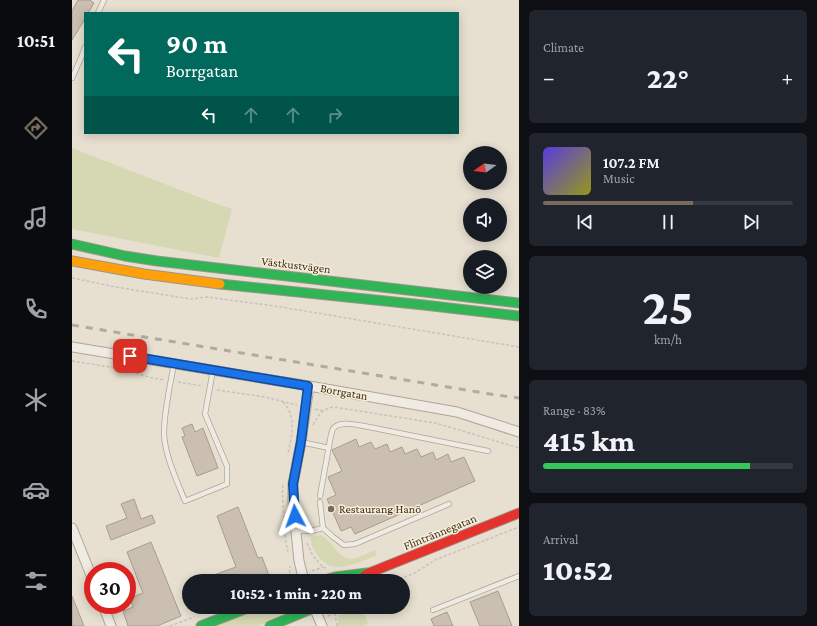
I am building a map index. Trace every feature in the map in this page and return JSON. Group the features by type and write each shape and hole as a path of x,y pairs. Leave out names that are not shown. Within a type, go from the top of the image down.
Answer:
{"main road":[{"name":"Västkustvägen","path":"72,244 125,256 156,261 519,303"},
{"path":"72,261 103,268 193,281 519,316"},
{"name":"Flintrännegatan","path":"360,574 369,573 519,514"},
{"path":"201,626 232,614"},
{"path":"270,626 298,614"}],"street":[{"name":"Borrgatan","path":"72,347 457,412 519,432"},
{"path":"302,574 299,561 300,531 294,502 293,484 301,442 308,386"},
{"path":"72,528 86,562"},
{"path":"107,614 112,626"},
{"path":"318,614 322,626"}],"lane":[{"path":"98,12 104,0"},
{"path":"72,78 84,50"},
{"path":"174,364 167,402 164,435 169,459 185,502 227,484 227,466 205,414 213,370"},
{"path":"320,496 331,435 333,428 339,424 364,426 488,450"},
{"path":"301,442 329,448"},
{"path":"320,502 323,528 344,545 355,544 449,504"},
{"path":"300,531 311,531 323,528"},
{"path":"433,610 519,576"}],"path":[{"path":"72,278 116,287 191,299 207,297 275,306 519,347"},
{"path":"312,428 322,411 328,408 334,408 435,423 463,430 519,448"},
{"path":"410,575 435,560 519,527"},
{"path":"300,531 313,556 323,567 328,568"},
{"path":"414,569 415,573"},
{"path":"335,614 337,626"}],"green space":[{"path":"72,148 232,209 219,258 72,229"},
{"path":"321,535 338,552 347,558 356,558 375,550 377,555 353,565 337,567 329,565 323,561 311,544 311,537"},
{"path":"245,614 286,614 258,626 213,626"},
{"path":"339,614 364,614 368,624 363,626 338,626"}],"building":[{"path":"78,0 90,0 94,3 89,12 84,12 84,21 72,40 72,11"},
{"path":"192,424 195,432 203,428 218,468 197,476 182,437 185,436 182,428"},
{"path":"356,439 359,447 371,442 375,449 387,444 390,452 402,447 405,454 417,449 421,457 433,452 436,460 448,454 451,462 464,457 475,481 355,534 351,527 341,531 327,499 336,495 328,477 342,471 332,450"},
{"path":"134,499 141,519 152,515 155,523 111,540 106,526 127,518 121,504"},
{"path":"238,507 258,558 262,557 268,574 217,574 236,567 217,516"},
{"path":"151,542 181,616 157,626 128,626 124,614 136,614 136,596 143,593 136,575 136,562 131,562 127,552"},
{"path":"498,591 512,626 480,626 470,602"},
{"path":"72,596 84,626 72,626"},
{"path":"447,612 453,626 434,626 431,619"}],"railway":[{"path":"72,325 519,398"}],"traffic: fast":[{"path":"72,244 125,256 157,261 519,303"},
{"path":"220,284 519,316"},
{"path":"359,574 367,573"},
{"path":"201,626 232,614"},
{"path":"270,626 299,614"}],"traffic: slow":[{"path":"72,261 144,274 220,284"}],"traffic: jam":[{"path":"368,574 519,513"}],"place":[{"name":"Restaurang Hanö","path":"331,509"}],"route":[{"path":"130,356 308,386 301,442 293,484 295,516"}]}
